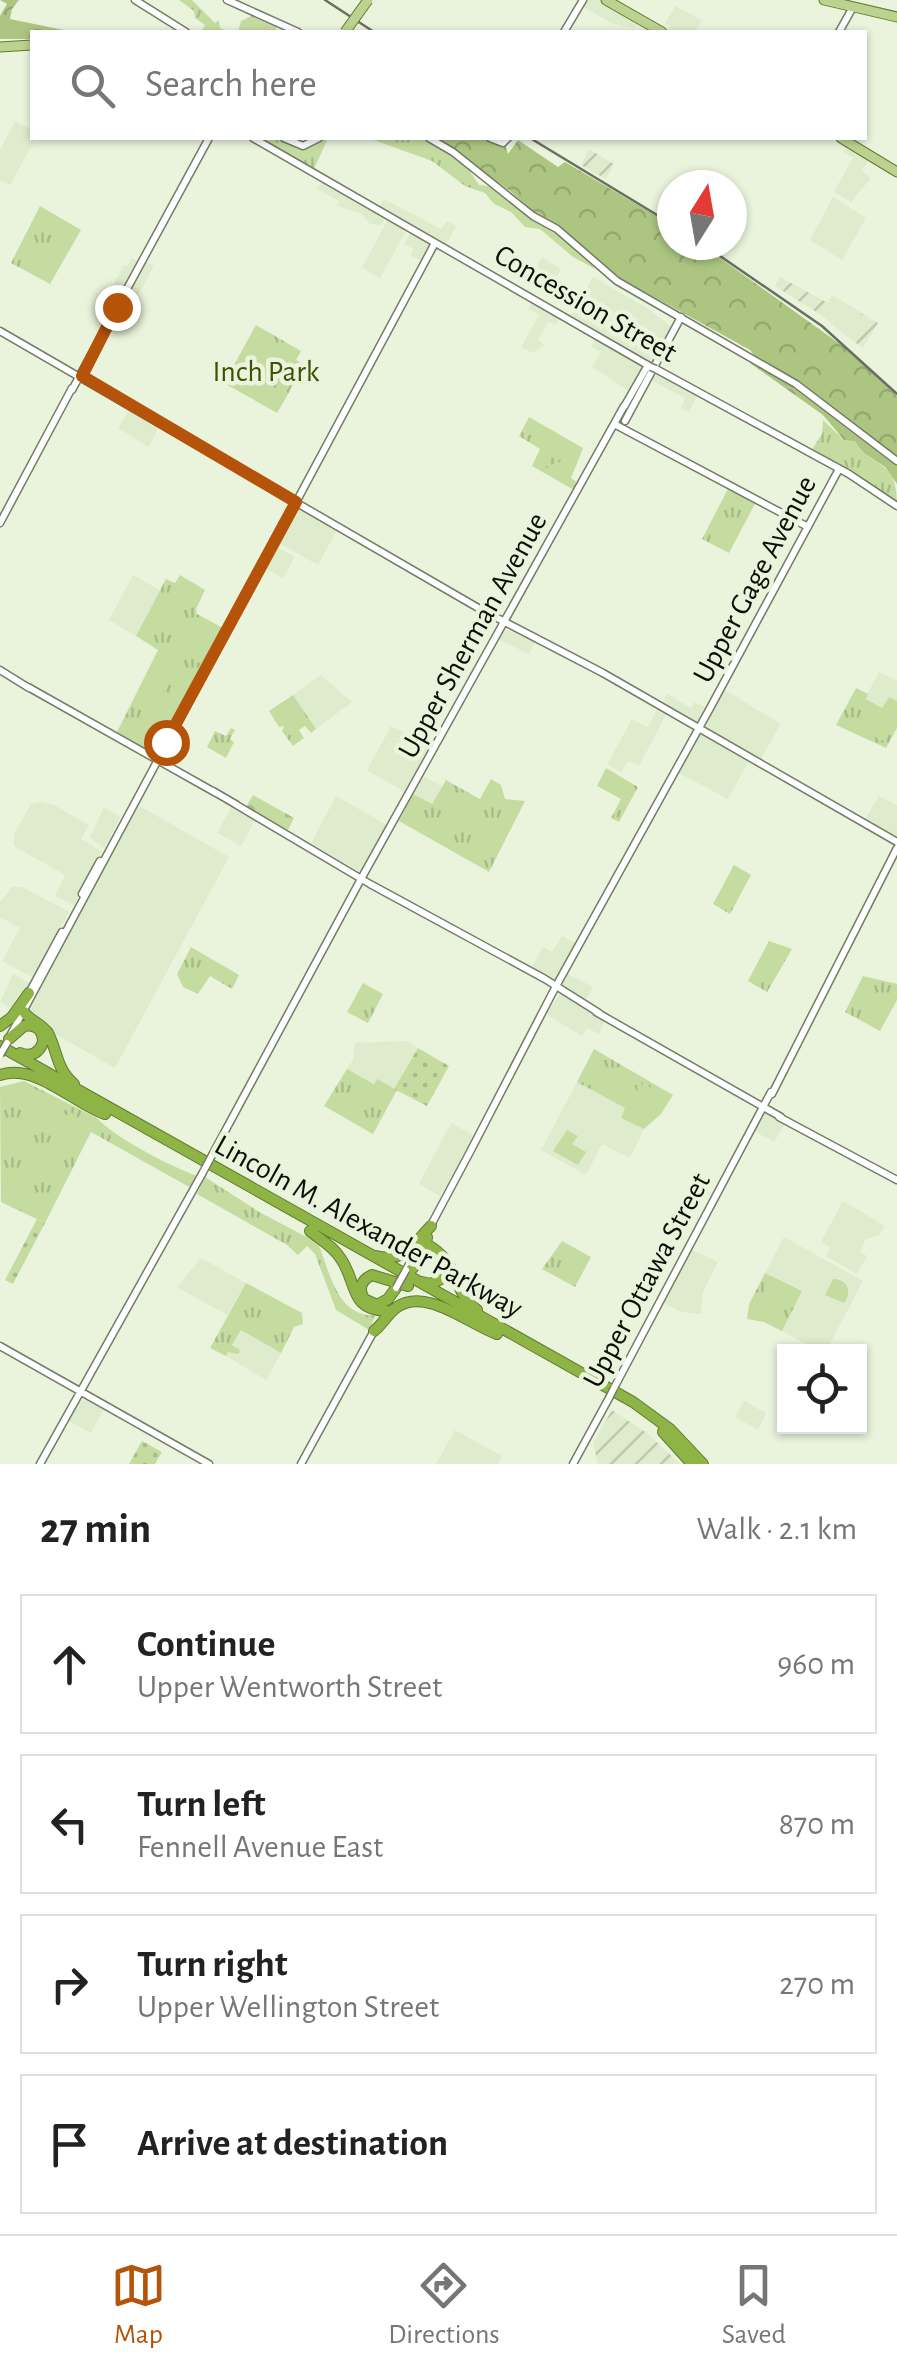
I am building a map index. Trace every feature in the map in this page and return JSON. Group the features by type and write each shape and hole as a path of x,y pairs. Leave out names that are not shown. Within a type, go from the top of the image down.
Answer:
{"highway":[{"path":"0,1026 32,993"},
{"path":"20,1016 42,1026 63,1073 94,1100"},
{"name":"Lincoln M. Alexander Parkway","path":"3,1049 310,1227 401,1288 497,1330 652,1414 702,1464"},
{"name":"Lincoln M. Alexander Parkway","path":"3,1049 105,1114 390,1268 638,1412 692,1464"},
{"path":"0,1075 28,1074 105,1114"},
{"path":"310,1227 388,1258 410,1251 425,1238 448,1260 469,1304 497,1330"},
{"path":"310,1227 340,1258 360,1302 379,1318 416,1300 497,1330"},
{"path":"390,1268 428,1284 441,1279 445,1268 440,1258 431,1254 419,1258 407,1270"}],"main road":[{"path":"136,0 183,30"},
{"path":"227,0 294,30"},
{"path":"348,30 369,0"},
{"path":"565,30 583,0"},
{"path":"606,0 658,30"},
{"path":"824,0 897,17"},
{"path":"841,30 854,6"},
{"path":"0,44 30,44"},
{"path":"0,44 30,44"},
{"path":"0,523 208,140"},
{"name":"Concession Street","path":"256,140 652,367 839,469 897,506"},
{"path":"288,140 302,146 315,140"},
{"path":"433,140 557,229 617,281 796,384 897,461"},
{"path":"843,140 897,172"},
{"path":"3,1049 61,933 436,243"},
{"path":"669,312 676,321 675,329"},
{"path":"681,318 702,328"},
{"path":"681,318 616,424 808,527"},
{"path":"675,329 690,323"},
{"path":"0,331 503,623 603,673 897,845"},
{"name":"Upper Sherman Avenue","path":"40,1464 624,406 652,367"},
{"name":"Upper Gage Avenue","path":"301,1464 379,1318 401,1288 548,1004 839,469"},
{"path":"0,670 762,1109 897,1180"},
{"path":"32,993 156,760"},
{"name":"Upper Ottawa Street","path":"573,1464 895,858 897,845"},
{"path":"81,904 85,915"},
{"path":"58,949 61,933"},
{"path":"0,1346 209,1464"}],"shaded area":[{"path":"585,0 601,0 638,22 635,28 613,24 582,6"},
{"path":"675,6 702,20 696,30 668,30 671,26 665,23"},
{"path":"15,121 30,129 30,140 35,140 10,185 0,180 0,150"},
{"path":"848,145 869,159 862,171 871,178 851,202 834,192 853,158 844,152"},
{"path":"589,149 614,164 606,179 581,165"},
{"path":"323,179 386,216 381,225 370,224 362,214 337,206 339,201 317,189"},
{"path":"833,197 866,218 842,260 810,240"},
{"path":"384,199 441,229 447,221 456,226 446,245 379,207"},
{"path":"388,219 407,229 380,278 362,268"},
{"path":"411,232 432,243 422,261 411,256 413,249 404,244"},
{"path":"542,257 561,269 553,284 533,272"},
{"path":"132,258 139,262 109,317 99,312 124,265"},
{"path":"145,261 154,266 125,319 116,314"},
{"path":"593,277 673,328 653,364 571,315"},
{"path":"780,277 828,303 821,315 775,286"},
{"path":"832,295 862,313 849,338 821,315"},
{"path":"533,300 561,315 556,325 548,322 538,340 545,345 533,353 521,347 539,315 528,309"},
{"path":"862,313 878,323 863,348 849,338"},
{"path":"596,338 643,366 629,391 592,367 601,352 591,346"},
{"path":"653,371 697,396 689,412 681,408 685,398 649,379"},
{"path":"130,409 159,426 149,447 118,428"},
{"path":"297,506 338,528 318,565 277,542"},
{"path":"275,546 295,557 283,578 263,567"},
{"path":"133,575 160,590 136,636 109,620"},
{"path":"505,629 535,642 529,654 498,639"},
{"path":"879,672 897,681 897,701 889,697 882,708 865,698"},
{"path":"321,675 352,702 316,729 293,695"},
{"path":"723,689 781,724 760,760 706,727"},
{"path":"667,694 691,708 695,702 706,708 699,721 662,703"},
{"path":"658,708 667,713 639,766 628,761 621,772 607,765 632,719 648,727"},
{"path":"391,726 432,748 408,794 367,770"},
{"path":"700,734 748,762 728,799 679,773"},
{"path":"423,776 442,786 432,805 413,794"},
{"path":"336,796 389,826 364,870 359,871 311,843"},
{"path":"879,796 897,806 897,840 864,821"},
{"path":"42,802 89,825 81,839 102,851 74,905 55,896 65,875 14,846 14,834 31,804"},
{"path":"138,805 229,857 115,1068 48,1030 26,1009"},
{"path":"232,806 255,820 241,846 217,833"},
{"path":"104,807 120,817 105,848 90,838"},
{"path":"12,887 22,887 69,912 34,978 2,961 20,928 0,917 0,902"},
{"path":"562,936 577,944 552,981 531,969 543,947 552,952"},
{"path":"13,974 31,984 13,1010 0,1002"},
{"path":"568,974 593,987 586,1000 562,986"},
{"path":"561,993 605,1020 599,1034 587,1028 582,1036 546,1014"},
{"path":"406,1041 418,1048 394,1089 347,1069 353,1060 355,1043"},
{"path":"577,1082 626,1108 621,1118 644,1129 630,1158 602,1144 586,1175 541,1150"},
{"path":"765,1113 786,1122 774,1142 754,1131"},
{"path":"451,1123 474,1136 440,1196 419,1184"},
{"path":"843,1201 885,1226 879,1235 865,1240 860,1252 867,1256 857,1274 826,1256 830,1247 821,1242"},
{"path":"784,1237 863,1281 830,1344 806,1344 782,1331 802,1291 765,1273"},
{"path":"692,1250 718,1262 703,1292 701,1314 681,1312 664,1303"},
{"path":"201,1258 246,1283 227,1315 177,1287"},
{"path":"241,1330 281,1353 266,1380 226,1356"},
{"path":"86,1400 104,1409 91,1433 69,1421 79,1402"},
{"path":"744,1401 766,1413 758,1430 735,1417"},
{"path":"612,1410 647,1433 680,1464 598,1464 593,1443"},
{"path":"455,1430 502,1456 498,1464 436,1464"}],"green space":[{"path":"0,0 19,0 10,19 63,30 30,30 30,39 0,39 0,16 7,4"},
{"path":"179,0 192,0 215,23 219,20 220,28 225,30 202,30 205,25 195,18 194,11"},
{"path":"253,15 278,25 275,30 239,30 241,21"},
{"path":"262,140 284,140 301,148 327,140 314,169"},
{"path":"374,140 433,140 449,150 479,185 495,187 533,220 564,239 597,270 573,257 540,229 525,227 485,193 465,186 432,161"},
{"path":"438,140 490,140 506,147 508,154 518,140 558,167 565,162 657,216 657,260 723,260 851,352 897,396 897,484 885,467 844,440 823,415 750,363 754,355 750,350 616,276 560,226 533,211"},
{"path":"40,206 81,230 50,284 11,263"},
{"path":"45,252 60,262 52,275 44,269 42,274 27,268 33,254 42,259"},
{"name":"Inch Park","path":"256,325 301,351 296,360 305,365 277,413 224,383"},
{"path":"253,348 271,364 252,374 253,382 263,379 275,384 262,402 232,383 238,366"},
{"path":"282,373 293,380 276,409 268,404 276,396"},
{"path":"529,417 583,448 571,478 578,483 574,490 532,466 540,449 519,436"},
{"path":"823,420 844,440 855,441 888,471 897,503 811,451 822,434"},
{"path":"565,443 576,451 564,474 537,462 543,448 550,456 550,465 565,460"},
{"path":"729,487 756,502 729,553 702,539"},
{"path":"180,575 205,590 197,614 223,628 152,753 117,732 158,650 136,636 166,579 175,583"},
{"path":"190,620 218,634 210,648 182,633"},
{"path":"181,636 209,651 202,664 174,649"},
{"path":"154,674 169,682 155,707 140,699"},
{"path":"856,688 882,708 889,697 897,701 897,728 886,748 836,725"},
{"path":"293,695 316,729 311,733 305,726 299,730 304,738 293,746 282,731 284,726 279,727 269,711"},
{"path":"882,714 897,719 885,741 858,731 867,718"},
{"path":"231,728 235,730 230,739 234,742 226,758 207,747 215,731 226,736"},
{"path":"606,768 638,787 619,822 611,818 621,799 597,786"},
{"path":"491,779 501,785 505,799 525,801 489,872 399,821 413,794 432,804 446,780 480,799"},
{"path":"253,795 294,818 288,830 246,807"},
{"path":"734,865 751,875 730,914 713,904"},
{"path":"769,941 792,949 767,992 748,981"},
{"path":"191,947 239,975 232,989 210,976 198,994 183,987 177,974"},
{"path":"769,950 783,958 770,983 756,976"},
{"path":"863,976 897,984 897,1000 880,1031 845,1012"},
{"path":"363,983 383,994 368,1023 347,1012"},
{"path":"418,1048 449,1066 427,1106 394,1089"},
{"path":"594,1049 673,1095 661,1114 644,1129 621,1118 625,1108 577,1082"},
{"path":"602,1065 631,1079 637,1091 643,1083 653,1089 648,1096 634,1096 624,1103 591,1085 592,1071","holes":["602,1067 633,1083 631,1097 620,1099 596,1085 593,1075"]},
{"path":"347,1069 374,1084 377,1079 397,1090 373,1134 324,1106"},
{"path":"604,1070 630,1084 623,1097 597,1083"},
{"path":"24,1081 97,1118 144,1151 198,1176 191,1188 91,1132 45,1223 1,1202 0,1087"},
{"path":"35,1089 52,1098 58,1109 29,1116 22,1091"},
{"path":"73,1113 77,1128 49,1136 45,1121"},
{"path":"567,1130 578,1136 572,1144 586,1152 578,1165 553,1151"},
{"path":"205,1177 318,1243 344,1301 363,1314 376,1315 369,1330 336,1310 315,1254 307,1246 298,1255 197,1194"},
{"path":"37,1219 45,1223 13,1284 5,1280"},
{"path":"562,1241 591,1257 575,1287 542,1269"},
{"path":"765,1273 802,1291 782,1331 747,1319 749,1304"},
{"path":"770,1278 785,1285 771,1313 756,1306"},
{"path":"833,1279 847,1286 844,1303 825,1295"},
{"path":"246,1283 302,1313 303,1324 294,1327 281,1353 241,1330 232,1345 240,1350 238,1354 228,1352 226,1356 210,1348"},
{"path":"142,1441 162,1452 155,1464 129,1464"}],"railway":[{"path":"325,0 371,30"},
{"path":"533,140 657,215"},
{"path":"726,260 822,326 897,394"}],"route":[{"path":"117,307 82,376 296,502 166,742"}]}
